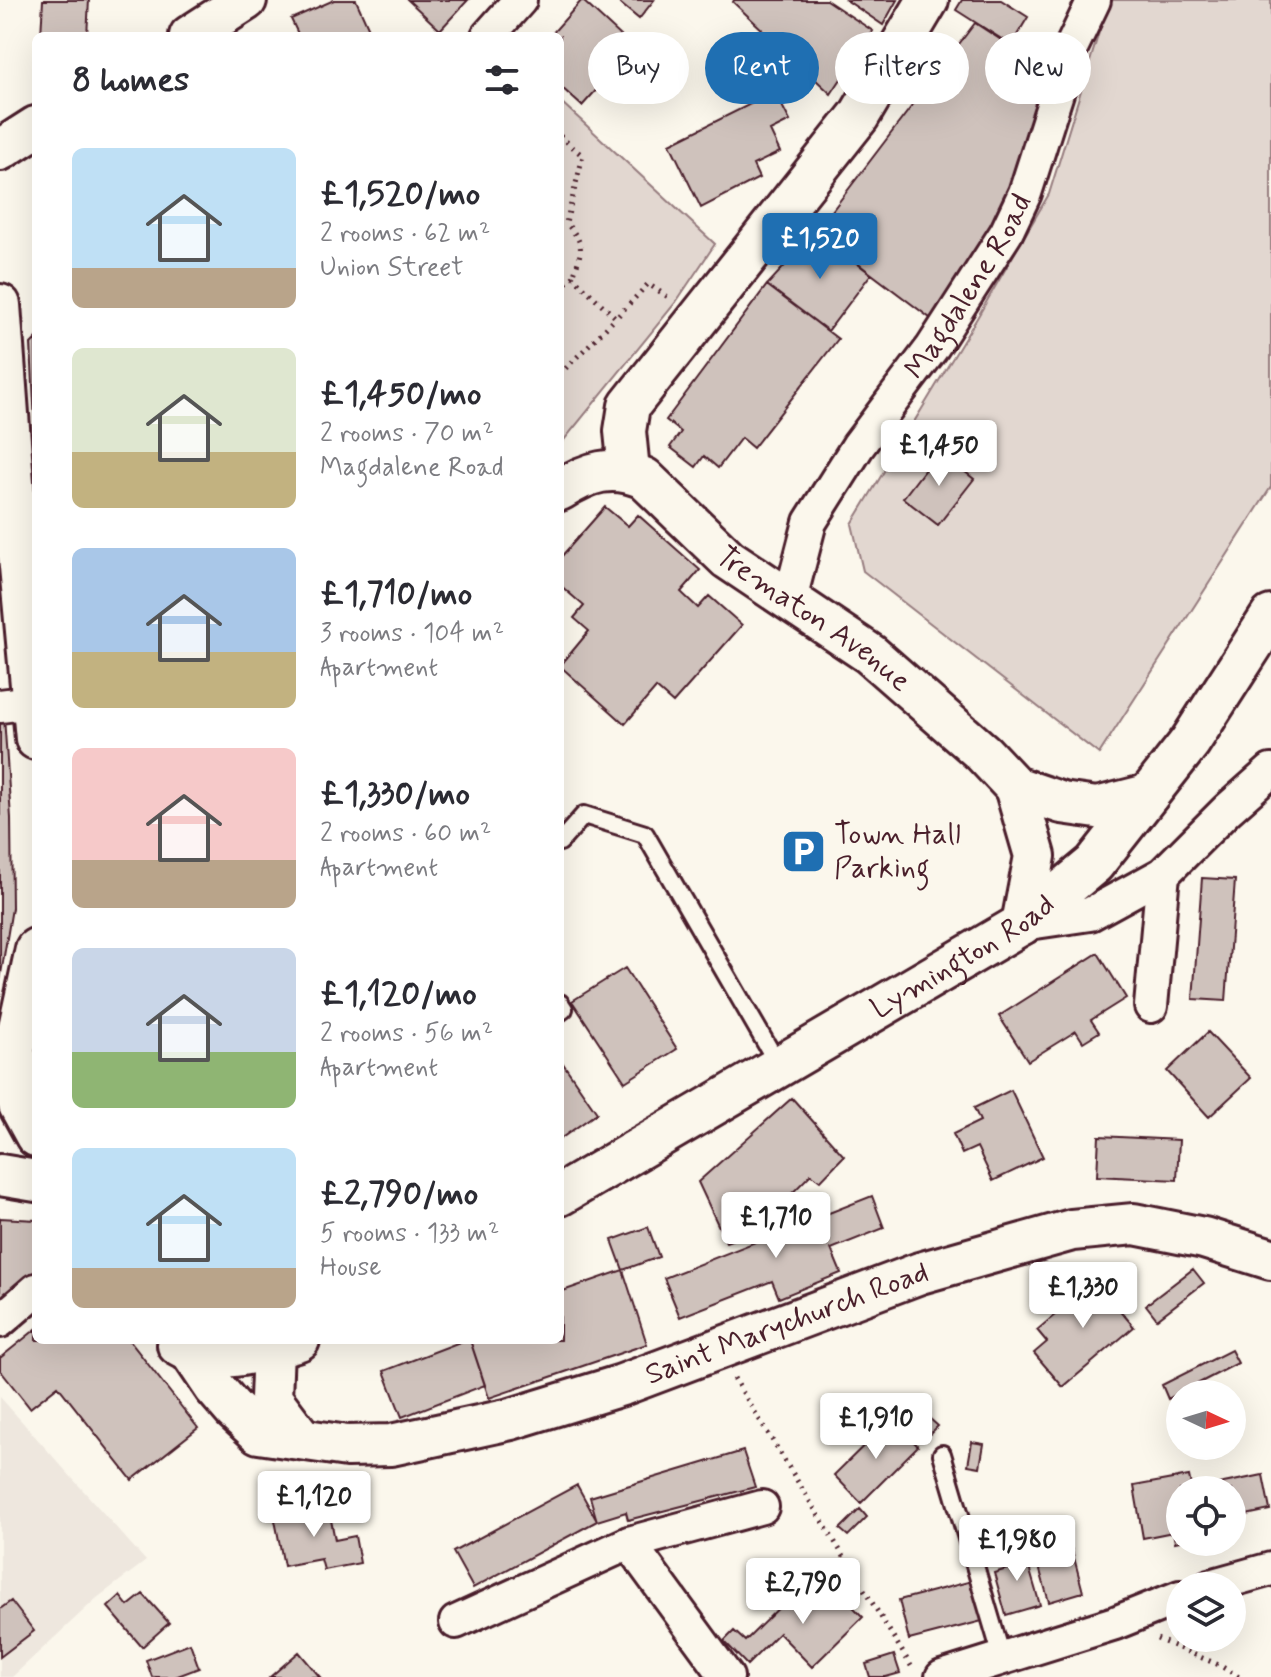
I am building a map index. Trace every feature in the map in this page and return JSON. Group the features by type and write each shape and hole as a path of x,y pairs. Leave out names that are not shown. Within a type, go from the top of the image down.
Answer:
{"street":[{"path":"196,32 246,0"},
{"path":"492,32 520,0"},
{"path":"564,488 576,480 615,471 629,406 859,116 928,0"},
{"name":"Magdalene Road","path":"1079,32 1094,0"},
{"name":"Magdalene Road","path":"790,599 810,522 858,446 932,348 1006,233 1025,193 1053,104"},
{"path":"0,150 32,130"},
{"path":"0,305 2,363 26,518 23,716"},
{"name":"Trematon Avenue","path":"615,471 644,478 728,559 870,654 983,753 1015,787 1035,856 1022,924"},
{"name":"Lymington Road","path":"564,1193 1022,924 1094,864 1190,742 1271,616"},
{"path":"1022,924 1090,914 1163,874 1271,771"},
{"name":"Trematon Avenue","path":"1015,787 1062,803 1097,808 1148,795"},
{"path":"1151,1006 1163,874"},
{"path":"17,1086 32,978"},
{"path":"17,1086 32,1027"},
{"path":"0,1175 32,1180"},
{"name":"Saint Marychurch Road","path":"182,1347 225,1399 259,1433 347,1446 391,1445 511,1419 622,1385 920,1273 1072,1230 1134,1224 1204,1238 1271,1259"},
{"path":"0,1321 32,1293"},
{"path":"182,1347 228,1358 286,1344 271,1398 302,1439"},
{"path":"456,1622 629,1543 762,1507"},
{"path":"629,1543 727,1677"},
{"path":"1246,1576 1271,1569"},
{"path":"942,1677 1115,1623 1166,1603"}],"lane":[{"path":"1073,32 1074,0"},
{"path":"564,838 584,815 645,834 779,1066"},
{"path":"942,1454 1002,1657"}],"path":[{"path":"564,139 583,156 564,219"},
{"path":"564,223 579,238 581,247 573,277 564,285"},
{"path":"573,277 616,318"},
{"path":"564,370 648,284 702,315"},
{"path":"717,1350 918,1677"},
{"path":"1115,1623 1219,1665 1239,1677"}],"shaded area":[{"path":"1109,0 1271,0 1271,487 1099,754 863,571 852,524 1049,194 1077,104 1091,104 1091,58"},
{"path":"564,105 715,244 676,302 564,440"},
{"path":"0,1397 146,1561 97,1598 12,1677 0,1677"}],"building":[{"path":"43,0 89,0 87,32 41,32"},
{"path":"334,0 356,0 370,32 297,32 291,19"},
{"path":"408,0 468,0 440,30"},
{"path":"582,0 617,32 588,32 588,99 582,106 564,90 564,32 554,32"},
{"path":"616,0 654,0 639,19"},
{"path":"826,0 873,31 835,32 835,88 831,94 819,83 819,32 765,32 733,2"},
{"path":"846,0 897,0 883,25"},
{"path":"962,0 1001,0 1028,17 1019,32 991,32 956,10"},
{"path":"975,23 989,32 985,32 985,104 1036,104 1004,219 938,324 816,232 913,104 969,104 968,32"},
{"path":"751,104 781,104 790,121 770,131 780,152 753,165 759,178 701,208 670,144"},
{"path":"816,232 871,274 828,331 767,285"},
{"path":"767,285 838,339 753,448 741,438 718,468 704,456 696,467 670,447 681,432 666,420"},
{"path":"939,451 974,479 938,525 903,498"},
{"path":"605,507 628,526 638,515 700,570 681,592 698,608 709,596 742,625 673,703 656,688 625,724 564,670 564,661 589,631 574,618 584,606 564,588 564,553"},
{"path":"4,717 11,818 12,908 0,980 0,718"},
{"path":"1202,878 1235,880 1226,1001 1193,999"},
{"path":"1098,953 1126,998 1091,1020 1099,1032 1083,1042 1076,1031 1028,1061 999,1016"},
{"path":"625,968 677,1049 625,1082 572,1001"},
{"path":"1208,1032 1251,1078 1209,1117 1167,1071"},
{"path":"564,1065 597,1113 564,1136"},
{"path":"1011,1090 1043,1157 993,1181 977,1147 962,1154 953,1134 980,1121 974,1108"},
{"path":"792,1098 844,1156 820,1181 811,1174 755,1231 726,1242 698,1182"},
{"path":"1099,1136 1179,1140 1177,1180 1097,1176"},
{"path":"872,1196 884,1228 831,1249 841,1273 779,1298 772,1281 680,1317 664,1278"},
{"path":"0,1218 32,1220 32,1279 0,1304"},
{"path":"648,1227 659,1257 623,1270 612,1240"},
{"path":"1109,1269 1122,1284 1108,1296 1134,1327 1063,1387 1034,1353 1047,1342 1037,1330"},
{"path":"1193,1269 1204,1283 1157,1319 1146,1305"},
{"path":"623,1270 647,1344 489,1398 471,1344 564,1344 564,1291"},
{"path":"32,1332 32,1344 132,1344 198,1428 132,1480 58,1386 30,1408 0,1370 0,1358"},
{"path":"455,1344 471,1344 485,1385 402,1417 384,1371"},
{"path":"1231,1350 1238,1363 1205,1380 1172,1380"},
{"path":"920,1410 938,1426 930,1434 912,1419"},
{"path":"891,1419 918,1446 861,1503 834,1475"},
{"path":"972,1442 984,1444 980,1467 968,1465"},
{"path":"743,1451 755,1487 628,1520 626,1512 597,1521 590,1497"},
{"path":"1263,1475 1270,1510 1246,1515 1246,1478"},
{"path":"1166,1480 1166,1533 1143,1538 1134,1486"},
{"path":"577,1485 597,1521 473,1588 453,1552"},
{"path":"328,1505 335,1540 355,1536 360,1563 324,1570 321,1559 284,1566 274,1515"},
{"path":"860,1509 867,1517 848,1536 840,1529"},
{"path":"1023,1547 1040,1605 1006,1615 994,1573 1007,1569 1003,1553"},
{"path":"1072,1550 1083,1592 1049,1602 1037,1560"},
{"path":"827,1580 863,1617 812,1667 779,1633 747,1665 724,1641 734,1631 745,1641 798,1589 808,1599"},
{"path":"976,1580 986,1620 909,1640 899,1600"},
{"path":"143,1594 169,1623 142,1647 108,1607 120,1596 128,1606"},
{"path":"11,1601 34,1631 0,1657 0,1609"},
{"path":"190,1643 199,1668 175,1677 152,1677 146,1660"},
{"path":"299,1652 320,1677 270,1677"},
{"path":"894,1655 900,1673 870,1677 866,1664"}],"place":[{"name":"Town Hall Parking","path":"803,851"}]}
